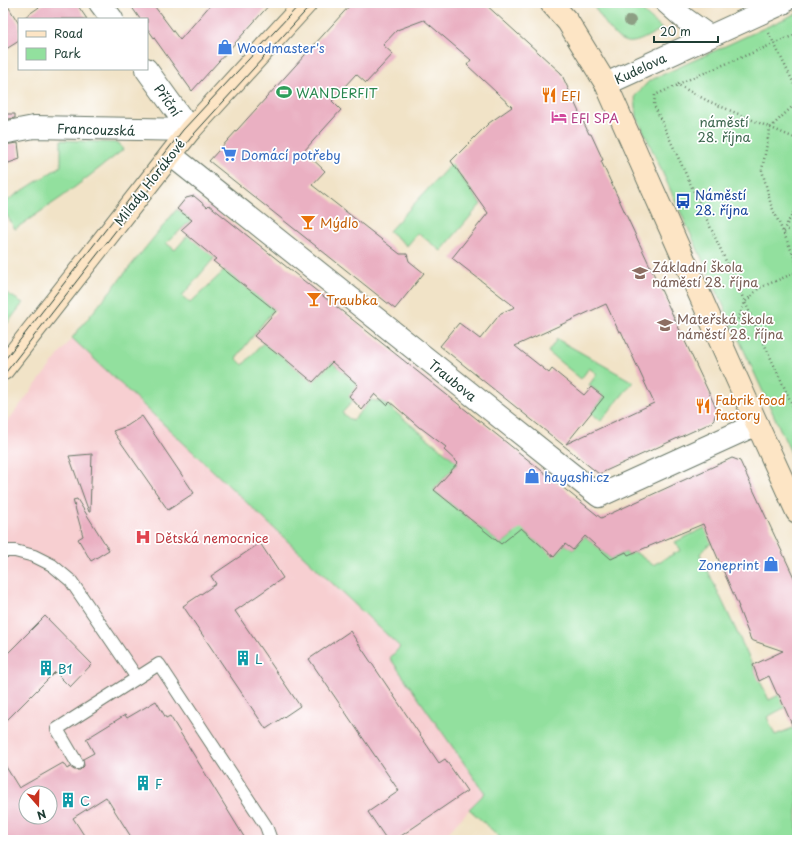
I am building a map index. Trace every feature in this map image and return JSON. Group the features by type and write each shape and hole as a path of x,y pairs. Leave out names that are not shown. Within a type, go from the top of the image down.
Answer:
{"street":[{"path":"100,3 111,18"},
{"name":"Milady Horákové","path":"3,369 190,130 306,3"},
{"path":"550,3 568,22 606,84 797,512"},
{"path":"667,3 685,19 709,36"},
{"name":"Kudelova","path":"606,84 783,3"},
{"name":"Příční","path":"147,70 190,130"},
{"name":"Francouzská","path":"3,133 34,127 190,130"},
{"name":"Traubova","path":"171,155 599,496 757,424"}],"lane":[{"path":"3,551 15,551 34,556 52,565 71,581 137,678"},
{"path":"77,763 57,729 159,664 266,826 271,840"}],"path":[{"path":"759,14 797,90"},
{"path":"797,34 655,95 654,105 797,414"},
{"path":"678,85 708,101 797,139"},
{"path":"797,102 770,128 762,170 771,205 797,263"},
{"path":"783,232 797,206"},
{"path":"783,232 797,225"},
{"path":"731,322 738,319 745,302 759,288 797,272"}],"shaded area":[{"name":"Dětská nemocnice","path":"72,338 400,647 390,658 485,793 441,840 3,840 3,427"}],"green space":[{"path":"591,3 634,3 662,29 640,40 626,42 614,34"},
{"name":"náměstí 28. října","path":"797,13 797,466 637,117 635,96 649,81"},
{"path":"61,140 119,143 123,150 62,197 15,229 3,209 3,203 61,166"},
{"path":"451,164 481,204 441,251 418,233 407,246 389,231"},
{"path":"177,209 192,220 166,243 175,250 188,235 215,257 182,296 190,303 225,270 274,309 236,358 243,365 263,343 278,353 313,382 332,362 356,383 357,387 349,396 353,401 342,413 352,421 371,400 383,402 458,463 434,490 501,544 514,534 486,511 535,519 525,532 554,556 565,544 573,550 585,536 611,559 626,552 628,555 635,552 653,565 681,550 675,542 725,518 720,538 707,546 700,554 769,700 795,687 797,701 767,717 775,735 793,728 797,736 797,840 503,840 469,809 485,793 390,658 400,647 72,338"},
{"path":"3,291 23,303 3,329"},
{"path":"557,339 633,382 601,421 591,413 604,397 589,385 597,374 589,368 581,379 548,352"}],"building":[{"path":"3,3 6,3 18,22 18,42 3,51"},
{"path":"45,3 76,3 86,18 23,18"},
{"path":"129,3 152,3 180,40 212,3 271,3 192,91 148,29 148,18 139,18"},
{"path":"352,3 484,3 561,73 589,134 591,134 603,160 601,161 717,410 713,422 599,474 440,346 459,323 480,339 501,313 515,307 452,258 488,213 451,161 489,123 512,107 467,65 471,60 424,20 397,30 383,45 393,54 366,83 356,74 345,86 332,101 341,110 304,151 325,171 312,185 400,254 407,254 409,261 424,273 395,309 209,161","holes":["606,304 619,332 621,331 654,403 566,444 604,397 591,387 584,395 552,369 549,373 515,346"]},
{"path":"3,114 15,114 15,118 3,120"},
{"path":"18,143 20,159 3,165 3,145"},
{"path":"194,196 207,207 209,205 601,518 732,458 740,461 797,584 797,736 769,676 759,681 753,665 783,651 751,640 739,607 703,524 628,555 626,552 611,559 585,536 573,550 565,544 554,557 521,528 501,544 434,490 458,463 444,450 446,447 420,428 390,402 387,405 375,394 362,410 349,396 358,385 332,362 313,382 278,353 277,354 254,336 276,311 213,261 216,259 181,230 192,220 177,209 186,198"},
{"path":"142,416 194,493 168,510 113,431 127,426"},
{"path":"92,454 90,512 89,512 69,456"},
{"path":"77,499 109,550 91,561 78,539 83,536 73,500"},
{"name":"L","path":"260,543 283,578 235,611 300,706 266,729 183,606 216,584 211,576"},
{"name":"B1","path":"45,616 92,664 70,687 55,672 3,724 3,658"},
{"path":"350,631 439,763 445,759 467,791 395,840 387,840 368,812 399,791 309,659"},
{"name":"F","path":"156,701 166,718 170,716 246,840 133,840 106,797 73,818 87,840 3,840 3,762 18,786 18,825 58,825 58,785 24,785 63,763 67,769 70,767 74,770 80,770 84,766 83,759 94,753 86,739 125,715 127,718"}],"tram line":[{"path":"3,362 183,130 301,3"},
{"path":"3,376 121,224 194,134 313,3"}],"place":[{"name":"Woodmaster's","path":"225,47"},
{"name":"WANDERFIT","path":"284,92"},
{"name":"EFI","path":"549,95"},
{"name":"EFI SPA","path":"559,117"},
{"name":"Domácí potřeby","path":"229,154"},
{"name":"Náměstí 28. října","path":"683,201"},
{"name":"Mýdlo","path":"308,222"},
{"name":"Základní škola náměstí 28. října","path":"640,273"},
{"name":"Traubka","path":"314,299"},
{"name":"Mateřská škola náměstí 28. října","path":"665,325"},
{"name":"Fabrik food factory","path":"703,406"},
{"name":"hayashi.cz","path":"532,476"},
{"name":"Dětská nemocnice","path":"143,537"},
{"name":"Zoneprint","path":"771,564"},
{"name":"L","path":"243,658"},
{"name":"B1","path":"46,668"},
{"name":"F","path":"143,783"},
{"name":"C","path":"68,800"}]}
